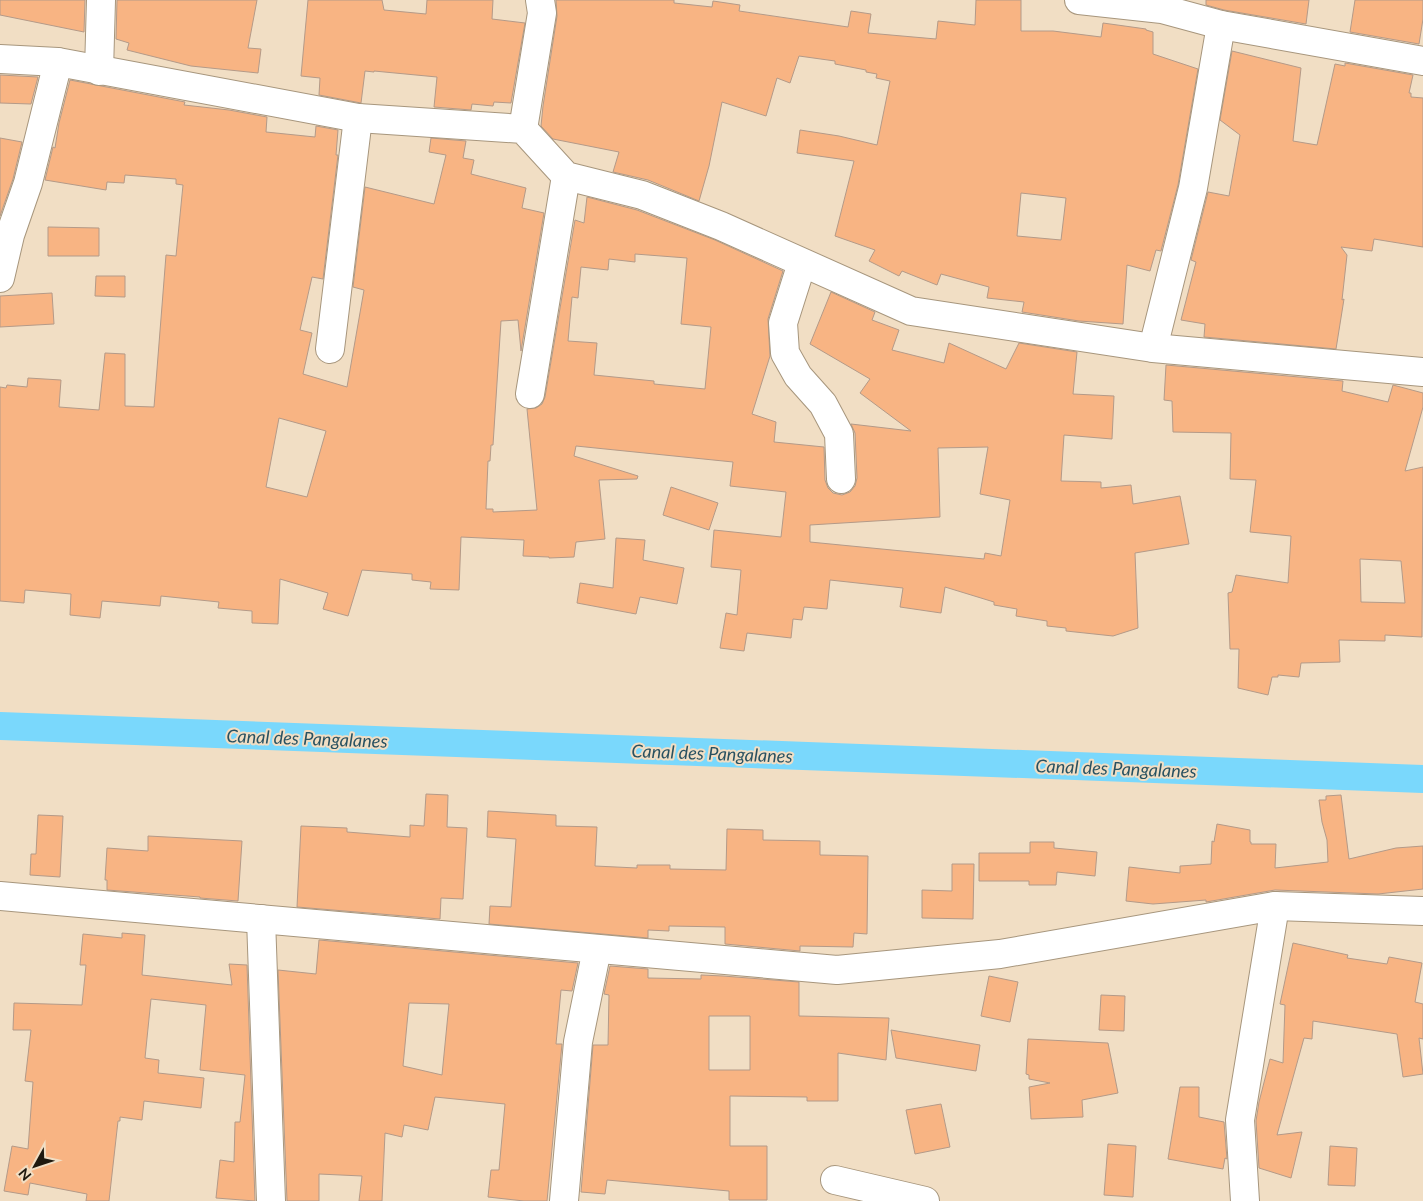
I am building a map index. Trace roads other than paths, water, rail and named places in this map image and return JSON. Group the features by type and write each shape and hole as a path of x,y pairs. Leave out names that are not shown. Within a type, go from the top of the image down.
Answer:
{"street":[{"path":"99,71 101,0"},
{"path":"523,128 542,13 540,0"},
{"path":"1079,0 1162,9 1222,25 1423,61"},
{"path":"1153,348 1193,188 1222,25"},
{"path":"0,59 58,62 358,118 523,128 566,176 642,195 721,226 911,312 1153,348 1423,372"},
{"path":"0,278 10,234 28,183 58,62"},
{"path":"330,349 358,118"},
{"path":"530,394 566,176"},
{"path":"802,263 783,323 785,353 798,376 823,404 840,434 841,479"},
{"path":"0,896 837,970 1000,954 1275,906 1423,911"},
{"path":"1245,1201 1240,1120 1275,906"},
{"path":"261,919 271,1201"},
{"path":"564,1201 578,1042 597,949"},
{"path":"835,1180 925,1201"}],"waterway":[{"name":"Canal des Pangalanes","path":"0,726 1423,779"}]}
